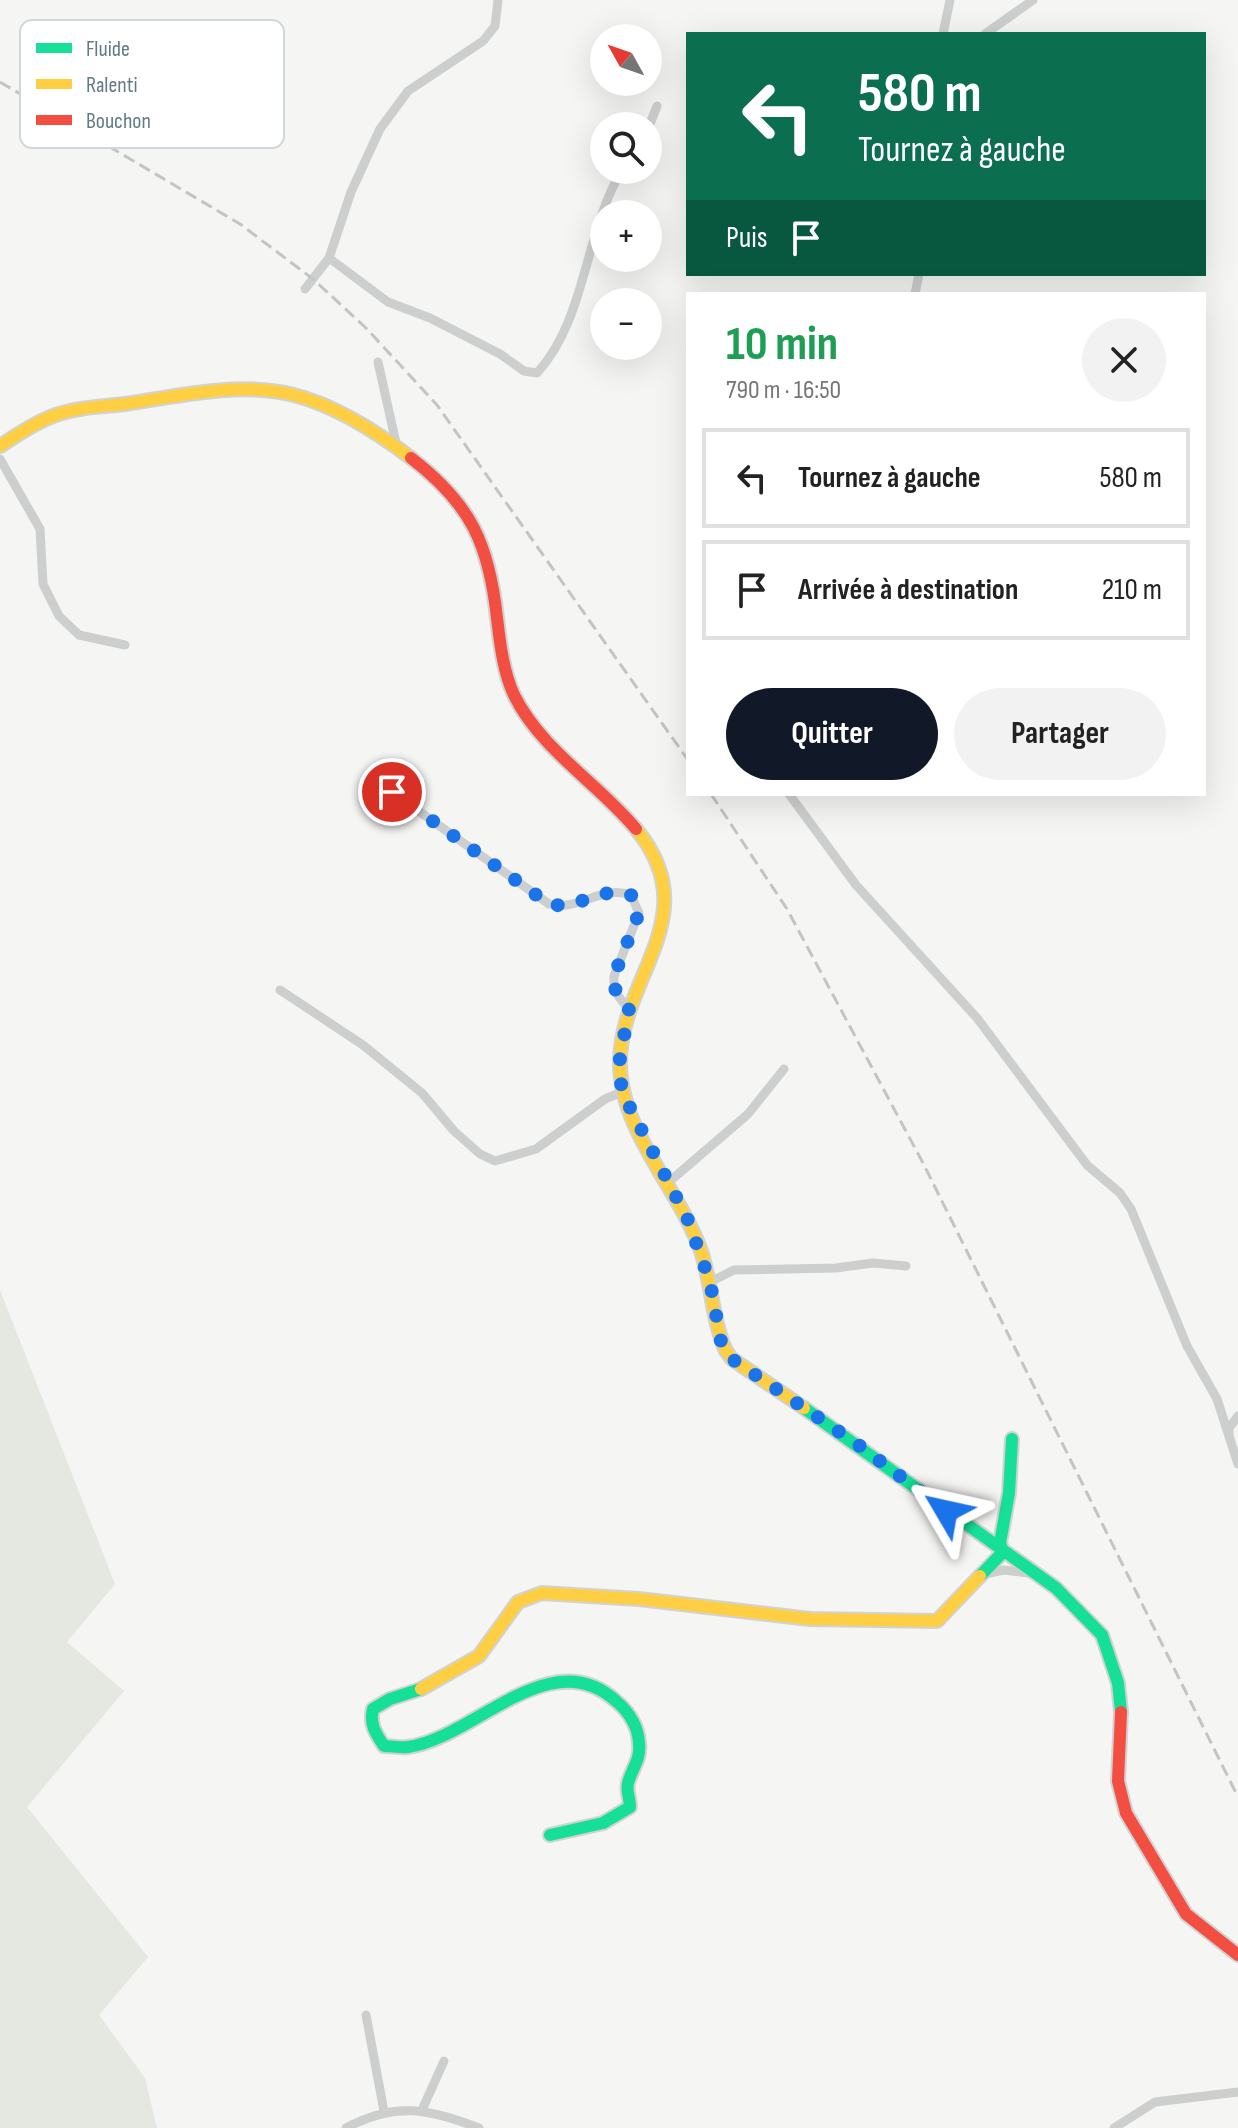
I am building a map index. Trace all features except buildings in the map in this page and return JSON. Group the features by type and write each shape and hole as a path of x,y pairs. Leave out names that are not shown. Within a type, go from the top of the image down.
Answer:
{"street":[{"path":"305,289 329,258 351,192 380,129 408,91 483,41 495,26 498,0"},
{"path":"943,32 950,0"},
{"path":"988,32 1033,0"},
{"path":"655,112 657,106"},
{"path":"329,258 388,302 430,318 500,354 524,371 537,373 560,339 617,184"},
{"path":"378,362 396,443"},
{"path":"0,446 34,424 64,412 220,392 272,391 310,401 396,443 466,511 485,546 508,680 521,710 565,761 632,823 661,868 667,891 666,918 629,1009 619,1064 622,1092 670,1181 710,1282 722,1347 732,1359 860,1446 1036,1574 1071,1601 1106,1642 1118,1683 1121,1718 1118,1781 1126,1813 1186,1914 1238,1955"},
{"path":"0,459 40,529 43,584 59,616 79,635 125,645"},
{"path":"392,792 549,904 567,906 614,891 631,895 639,913 614,976 613,986 616,995 629,1009"},
{"path":"790,796 856,885 977,1018 1087,1165 1126,1201 1187,1346 1217,1399 1238,1464"},
{"path":"280,990 363,1045 422,1093 480,1154 495,1161 536,1149 605,1099 622,1092"},
{"path":"670,1181 748,1114 784,1069"},
{"path":"710,1282 734,1270 836,1268 873,1263 906,1266"},
{"path":"1229,1442 1229,1428 1238,1416"},
{"path":"1003,1552 1000,1543 1009,1493 1012,1439"},
{"path":"550,1835 598,1826 619,1817 630,1807 628,1783 637,1768 640,1741 636,1722 595,1685 578,1681 520,1694 406,1750 384,1746 373,1725 372,1707 384,1699 404,1696 428,1686 470,1664 495,1639 516,1604 543,1592 660,1599 849,1621 932,1621 952,1609 1003,1552"},
{"path":"985,1574 1004,1570 1036,1574"},
{"path":"366,2015 384,2111"},
{"path":"422,2110 444,2061"},
{"path":"1114,2128 1155,2102 1238,2092"},
{"path":"346,2128 384,2111 422,2110 479,2128"}],"shaded area":[{"path":"0,1290 115,1584 67,1642 124,1691 27,1807 148,1957 99,2015 145,2078 157,2128 0,2128"}],"railway":[{"path":"0,82 20,94"},
{"path":"112,148 240,224 313,279 366,328 437,405 686,757"},
{"path":"712,796 787,909 923,1163 1238,1797"}],"traffic: fast":[{"path":"804,1408 1056,1588 1102,1635 1118,1683 1121,1712"},
{"path":"980,1576 1003,1552 1000,1543 1009,1493 1012,1439"},
{"path":"421,1689 390,1699 373,1709 373,1724 384,1746 408,1747 433,1740 512,1698 539,1687 565,1682 591,1685 625,1710 635,1725 639,1743 628,1786 630,1807 603,1823 550,1835"}],"traffic: slow":[{"path":"0,446 39,422 71,411 210,391 252,389 294,395 325,406 370,430 411,458"},
{"path":"636,829 656,860 664,890 663,918 624,1032 620,1063 623,1088 640,1136 701,1251 726,1351 732,1359 804,1408"},
{"path":"421,1689 479,1656 518,1602 542,1593 639,1599 810,1619 937,1621 980,1576"}],"traffic: jam":[{"path":"411,458 449,492 474,528 489,568 507,676 525,715 554,749 636,829"},
{"path":"1121,1712 1118,1781 1126,1813 1186,1914 1238,1955"}],"route":[{"path":"392,792 549,904 567,906 614,891 631,895 638,904 639,913 614,976 613,986 616,995 629,1009 622,1033 619,1064 622,1092 688,1220 710,1282 722,1347 732,1359 860,1446 946,1511"}]}
